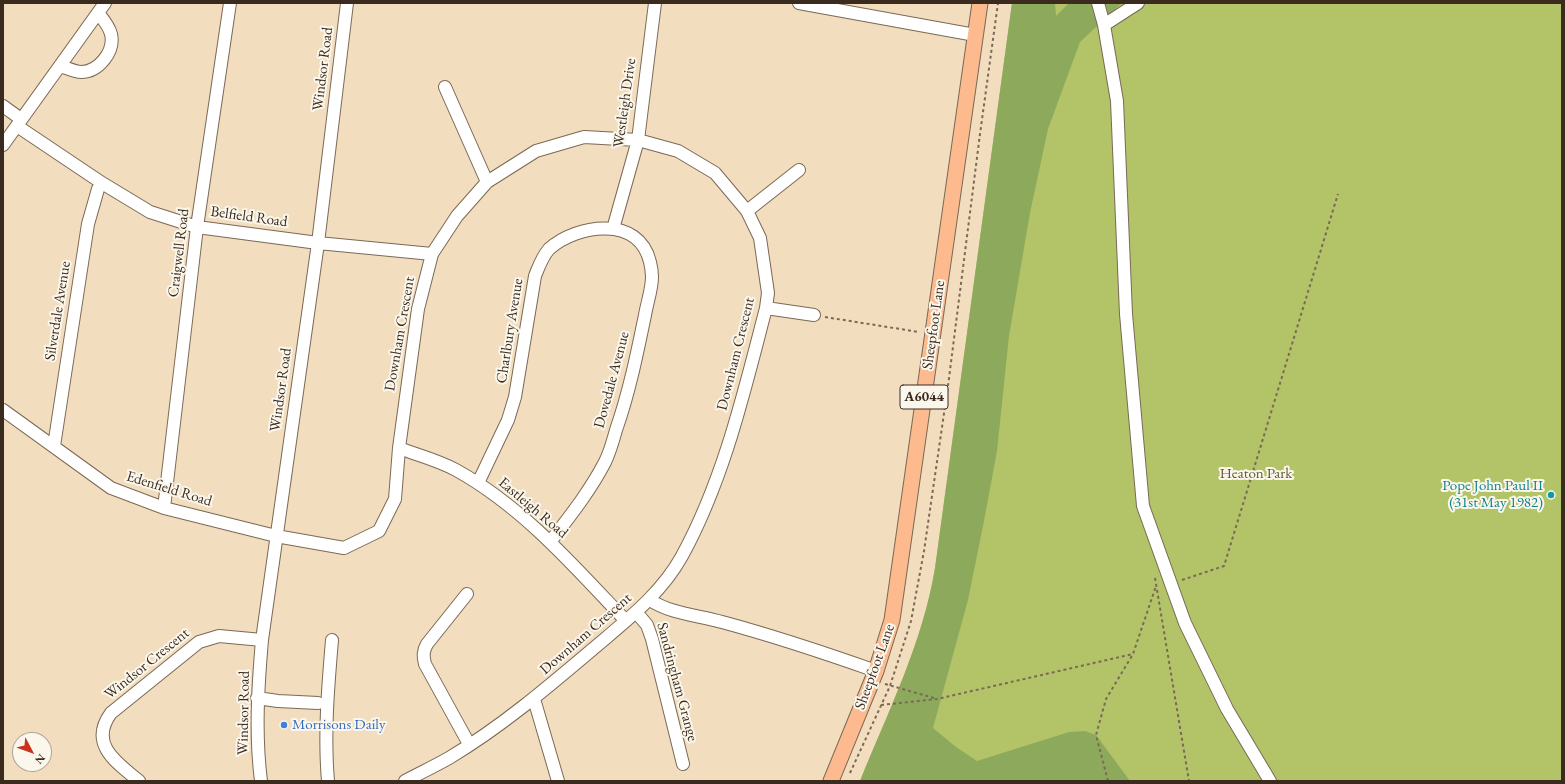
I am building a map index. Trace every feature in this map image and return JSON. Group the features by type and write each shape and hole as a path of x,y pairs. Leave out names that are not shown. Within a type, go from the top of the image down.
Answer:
{"main road":[{"name":"Sheepfoot Lane","path":"831,781 874,675 887,640 894,613 932,334 980,3"}],"street":[{"name":"Craigwell Road","path":"164,508 197,227 230,3"},
{"name":"Windsor Road","path":"261,781 258,759 257,698 262,640 318,242 347,3"},
{"name":"Westleigh Drive","path":"613,229 638,140 655,3"},
{"path":"799,3 975,35"},
{"path":"1098,3 1104,25 1117,100 1126,314 1143,506 1185,623 1227,709 1270,781"},
{"path":"1104,25 1138,3"},
{"path":"60,66 81,72 93,69 104,61 110,50 112,36 101,8"},
{"path":"3,145 101,8"},
{"path":"445,87 487,182"},
{"name":"Belfield Road","path":"3,106 19,122 102,183 150,212 197,227 432,254"},
{"name":"Downham Crescent","path":"276,536 344,548 379,531 395,499 399,448 418,309 432,254 457,216 487,182 536,151 584,137 638,140 678,151 715,173 747,211 760,238 768,293 766,308 740,406 710,498 681,556 666,580 650,600 534,699 449,758 405,781"},
{"path":"747,211 799,170"},
{"name":"Silverdale Avenue","path":"54,446 88,224 98,190 102,183"},
{"name":"Charlbury Avenue","path":"478,483 508,420 515,397 535,276 542,258 550,249 578,233 593,228 613,229"},
{"name":"Dovedale Avenue","path":"550,542 583,499 606,460 624,408 639,346 652,277 649,260 639,240 632,234 613,229"},
{"path":"766,308 814,315"},
{"name":"Edenfield Road","path":"3,410 111,488 164,508 276,536"},
{"name":"Eastleigh Road","path":"399,448 454,469 478,483 516,511 550,542 626,621"},
{"path":"467,594 427,644 424,650 424,657 425,664 469,744"},
{"path":"650,600 669,610 705,616 770,635 874,675"},
{"name":"Sandringham Grange","path":"636,612 647,625 652,639 683,764"},
{"name":"Windsor Crescent","path":"139,781 111,758 104,748 103,739 106,720 112,713 199,642 218,636 262,640"},
{"path":"328,781 326,761 327,699 332,640"},
{"path":"257,698 278,701 318,703"},
{"path":"534,699 558,781"}],"path":[{"path":"850,774 890,686 911,621 924,552 948,386 998,3"},
{"path":"1172,584 1224,566 1338,194"},
{"path":"814,315 932,334"},
{"path":"1108,781 1096,735 1106,699 1133,654 1164,562"},
{"path":"1154,571 1189,781"},
{"path":"881,705 937,699 1133,654"},
{"path":"874,675 890,686 937,699"}],"green space":[{"name":"Heaton Park","path":"1012,3 1562,3 1562,781 860,781 904,676 922,623 935,568"},
{"path":"1012,3 1055,3 1056,16 1069,3 1122,3 1080,42 1048,129 1030,213 1009,336 997,451 984,521 968,600 933,728 956,747 977,761 1069,732 1085,731 1096,735 1130,781 860,781 904,676 922,623 935,568"}],"place":[{"name":"Pope John Paul II (31st May 1982)","path":"1551,495"},
{"name":"Morrisons Daily","path":"284,725"}]}
